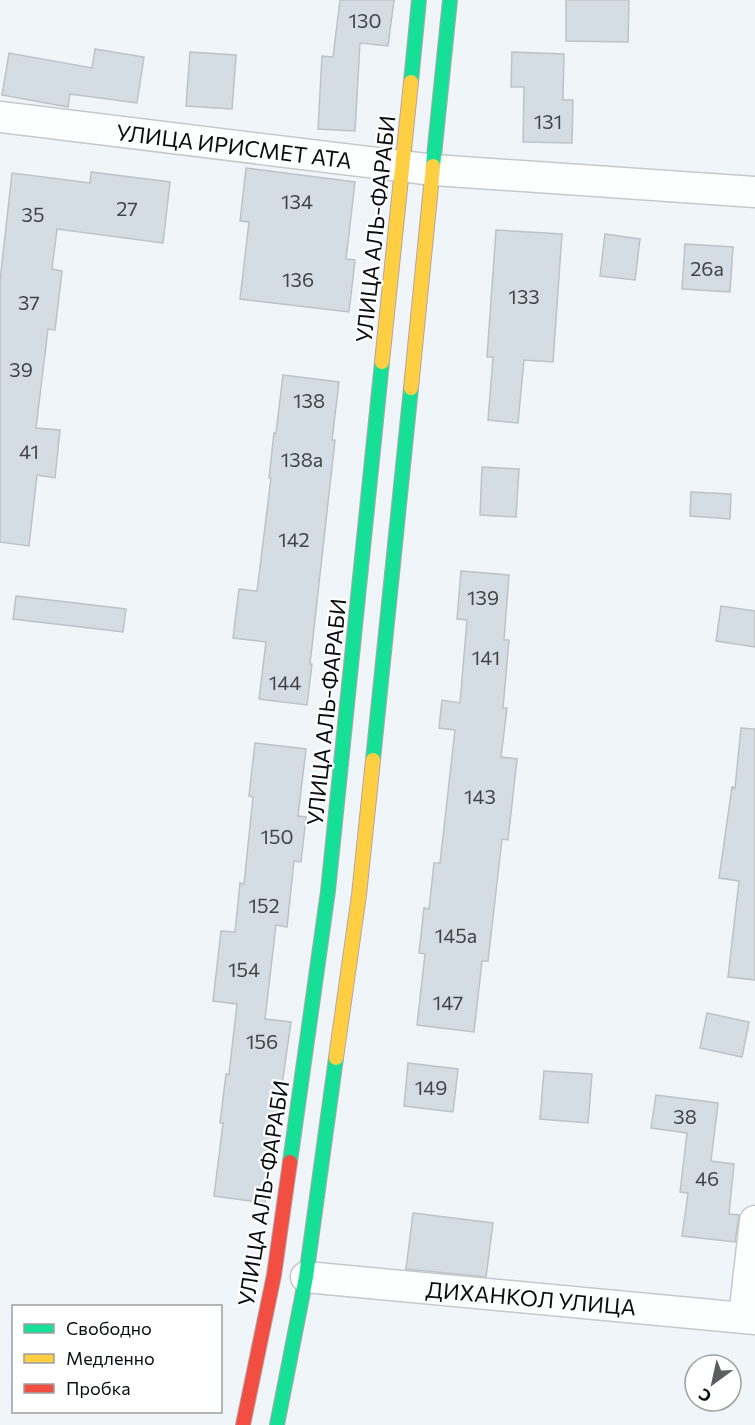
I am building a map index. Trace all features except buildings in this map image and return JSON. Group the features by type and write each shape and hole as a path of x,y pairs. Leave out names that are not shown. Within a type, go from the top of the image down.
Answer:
{"main road":[{"name":"УЛИЦА АЛЬ-ФАРАБИ","path":"243,1425 274,1275 328,891 420,0"},
{"path":"277,1425 306,1277 359,895 450,0"}],"street":[{"name":"УЛИЦА ИРИСМЕТ АТА","path":"0,117 403,167 755,192"},
{"path":"750,1318 755,1221"},
{"name":"ДИХАНКОЛ УЛИЦА","path":"306,1277 750,1318"}],"traffic: fast":[{"path":"411,82 419,0"},
{"path":"433,166 450,0"},
{"path":"290,1162 328,891 382,362"},
{"path":"373,760 411,388"},
{"path":"277,1425 306,1277 336,1058"}],"traffic: slow":[{"path":"382,362 411,82"},
{"path":"411,388 433,166"},
{"path":"336,1058 359,895 373,760"}],"traffic: jam":[{"path":"243,1425 274,1275 290,1162"}]}
